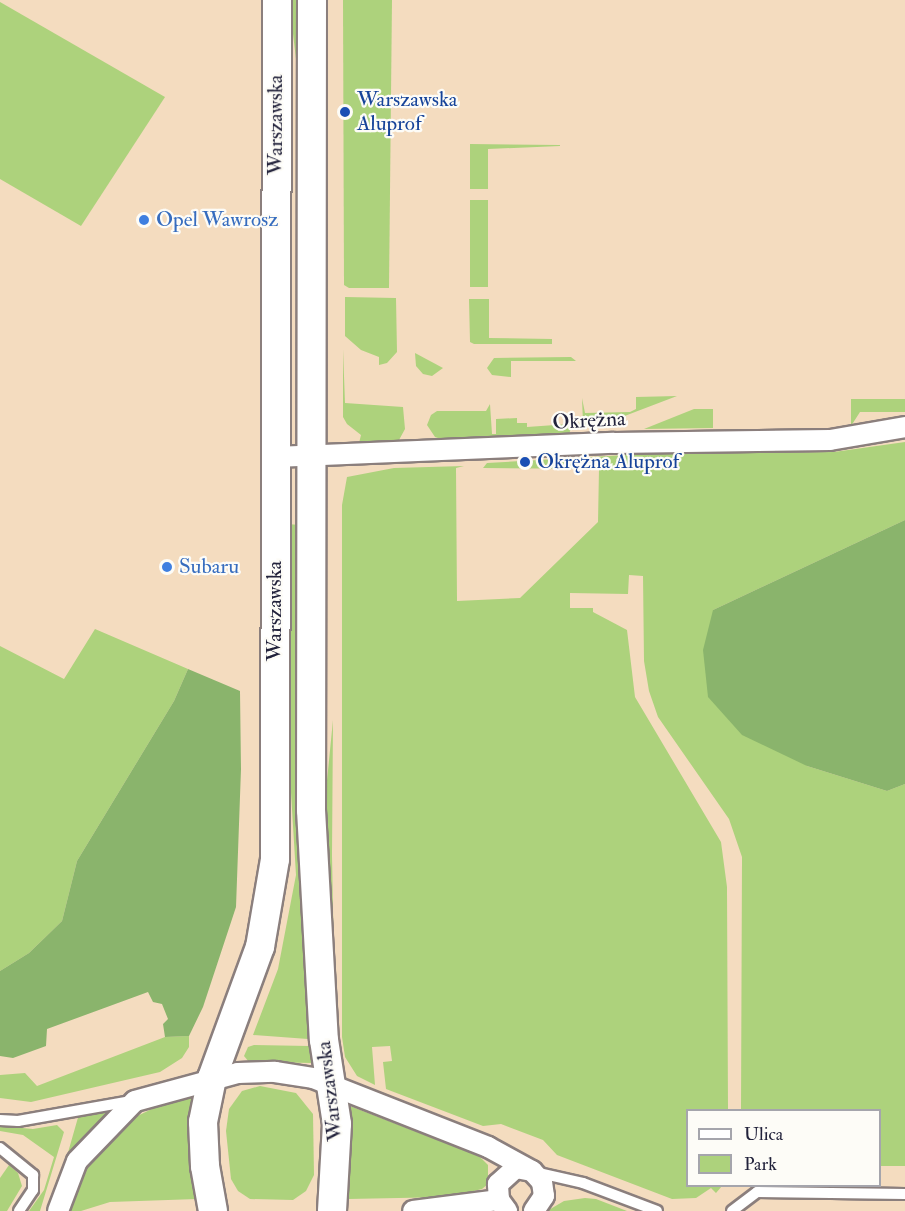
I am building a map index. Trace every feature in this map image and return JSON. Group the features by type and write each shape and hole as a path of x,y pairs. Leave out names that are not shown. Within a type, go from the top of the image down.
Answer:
{"main road":[{"name":"Warszawska","path":"213,1211 203,1142 212,1078 260,947 275,858 277,0"},
{"name":"Warszawska","path":"312,0 311,810 323,1029 338,1148 332,1211"}],"street":[{"name":"Okrężna","path":"275,457 614,443 830,440 905,427"},
{"path":"58,1211 77,1161 135,1101 212,1078 275,1072 330,1086 488,1147 532,1171 544,1189 542,1203 534,1211"},
{"path":"413,1211 503,1205 502,1177 516,1168 532,1171"}],"lane":[{"path":"0,1120 18,1121 135,1101"},
{"path":"0,1148 33,1175 33,1190 19,1211"},
{"path":"532,1171 583,1183 657,1211"},
{"path":"738,1210 757,1192 905,1194"}],"green space":[{"path":"289,0 302,0 298,429 298,76"},
{"path":"343,0 392,0 389,288 349,288 344,285"},
{"path":"0,2 165,97 81,226 0,179"},
{"path":"470,144 560,146 488,149 488,189 470,189"},
{"path":"470,200 488,200 488,287 470,287"},
{"path":"345,297 396,298 397,352 387,363 379,365 379,357 361,350 345,336"},
{"path":"469,299 489,299 489,338 552,339 552,344 474,344 470,342"},
{"path":"343,349 345,403 403,407 405,429 399,440 359,443 361,435 347,424 343,417"},
{"path":"415,353 443,368 432,376 423,374 416,366"},
{"path":"571,357 576,361 511,361 511,377 492,375 487,368 494,358"},
{"path":"677,396 601,425 572,426 569,434 447,441 435,437 427,425 431,415 437,411 486,411 490,404 492,434 496,434 496,419 517,418 517,423 527,423 527,427 583,423 582,398 585,413 630,412 636,409 636,397"},
{"path":"851,399 905,399 905,412 860,412 851,426"},
{"path":"694,409 713,409 713,428 644,429"},
{"path":"905,442 905,520 713,610 807,766 887,791 905,784 905,1166 881,1166 881,1109 741,1109 742,857 729,819 658,717 649,691 644,661 643,576 629,575 628,594 570,593 570,608 593,608 593,612 627,630 635,697 721,842 727,887 728,1109 686,1109 686,1187 721,1187 716,1193 711,1188 696,1198 672,1199 557,1155 543,1140 501,1124 483,1126 386,1089 383,1062 392,1061 390,1046 372,1047 375,1085 357,1076 345,1057 342,1037 342,505 347,477 394,468 464,466 456,468 457,601 520,598 598,522 599,469 483,468 487,463 643,454 834,452"},
{"path":"905,520 905,784 887,791 807,766 742,735 708,697 703,650 713,610"},
{"path":"286,524 301,525 313,1035 308,1039 253,1035 278,969 296,875 288,743"},
{"path":"95,629 188,669 174,701 77,861 62,921 29,953 0,971 0,646 64,679"},
{"path":"188,669 240,691 241,769 236,907 203,1007 189,1036 165,1037 163,1024 168,1019 162,1004 153,1002 148,992 47,1029 46,1046 13,1058 0,1056 0,971 29,953 62,921 77,861 174,701"},
{"path":"333,720 332,855 335,1016 324,811"},
{"path":"189,1036 189,1047 182,1058 160,1072 31,1102 0,1098 0,1075 25,1073 37,1086 165,1037"},
{"path":"254,1045 309,1046 314,1049 314,1063 249,1062 244,1056 248,1047"},
{"path":"260,1086 296,1093 313,1114 314,1175 306,1191 293,1200 250,1199 238,1191 231,1179 226,1131 229,1109 242,1091"},
{"path":"194,1096 197,1199 110,1202 81,1211 64,1211 83,1167 125,1122 160,1105"},
{"path":"350,1106 479,1156 488,1165 488,1184 482,1189 449,1197 348,1199"},
{"path":"108,1110 107,1117 74,1154 61,1177 79,1114"},
{"path":"57,1125 64,1132 40,1211 29,1211 44,1190 54,1157 23,1135 0,1131 0,1126 33,1129"},
{"path":"9,1165 18,1173 22,1186 7,1211 0,1211 0,1178"},
{"path":"596,1199 627,1211 547,1211 564,1201"}],"place":[{"name":"Warszawska Aluprof","path":"345,112"},
{"name":"Opel Wawrosz","path":"144,220"},
{"name":"Okrężna Aluprof","path":"525,462"},
{"name":"Subaru","path":"167,567"}]}
